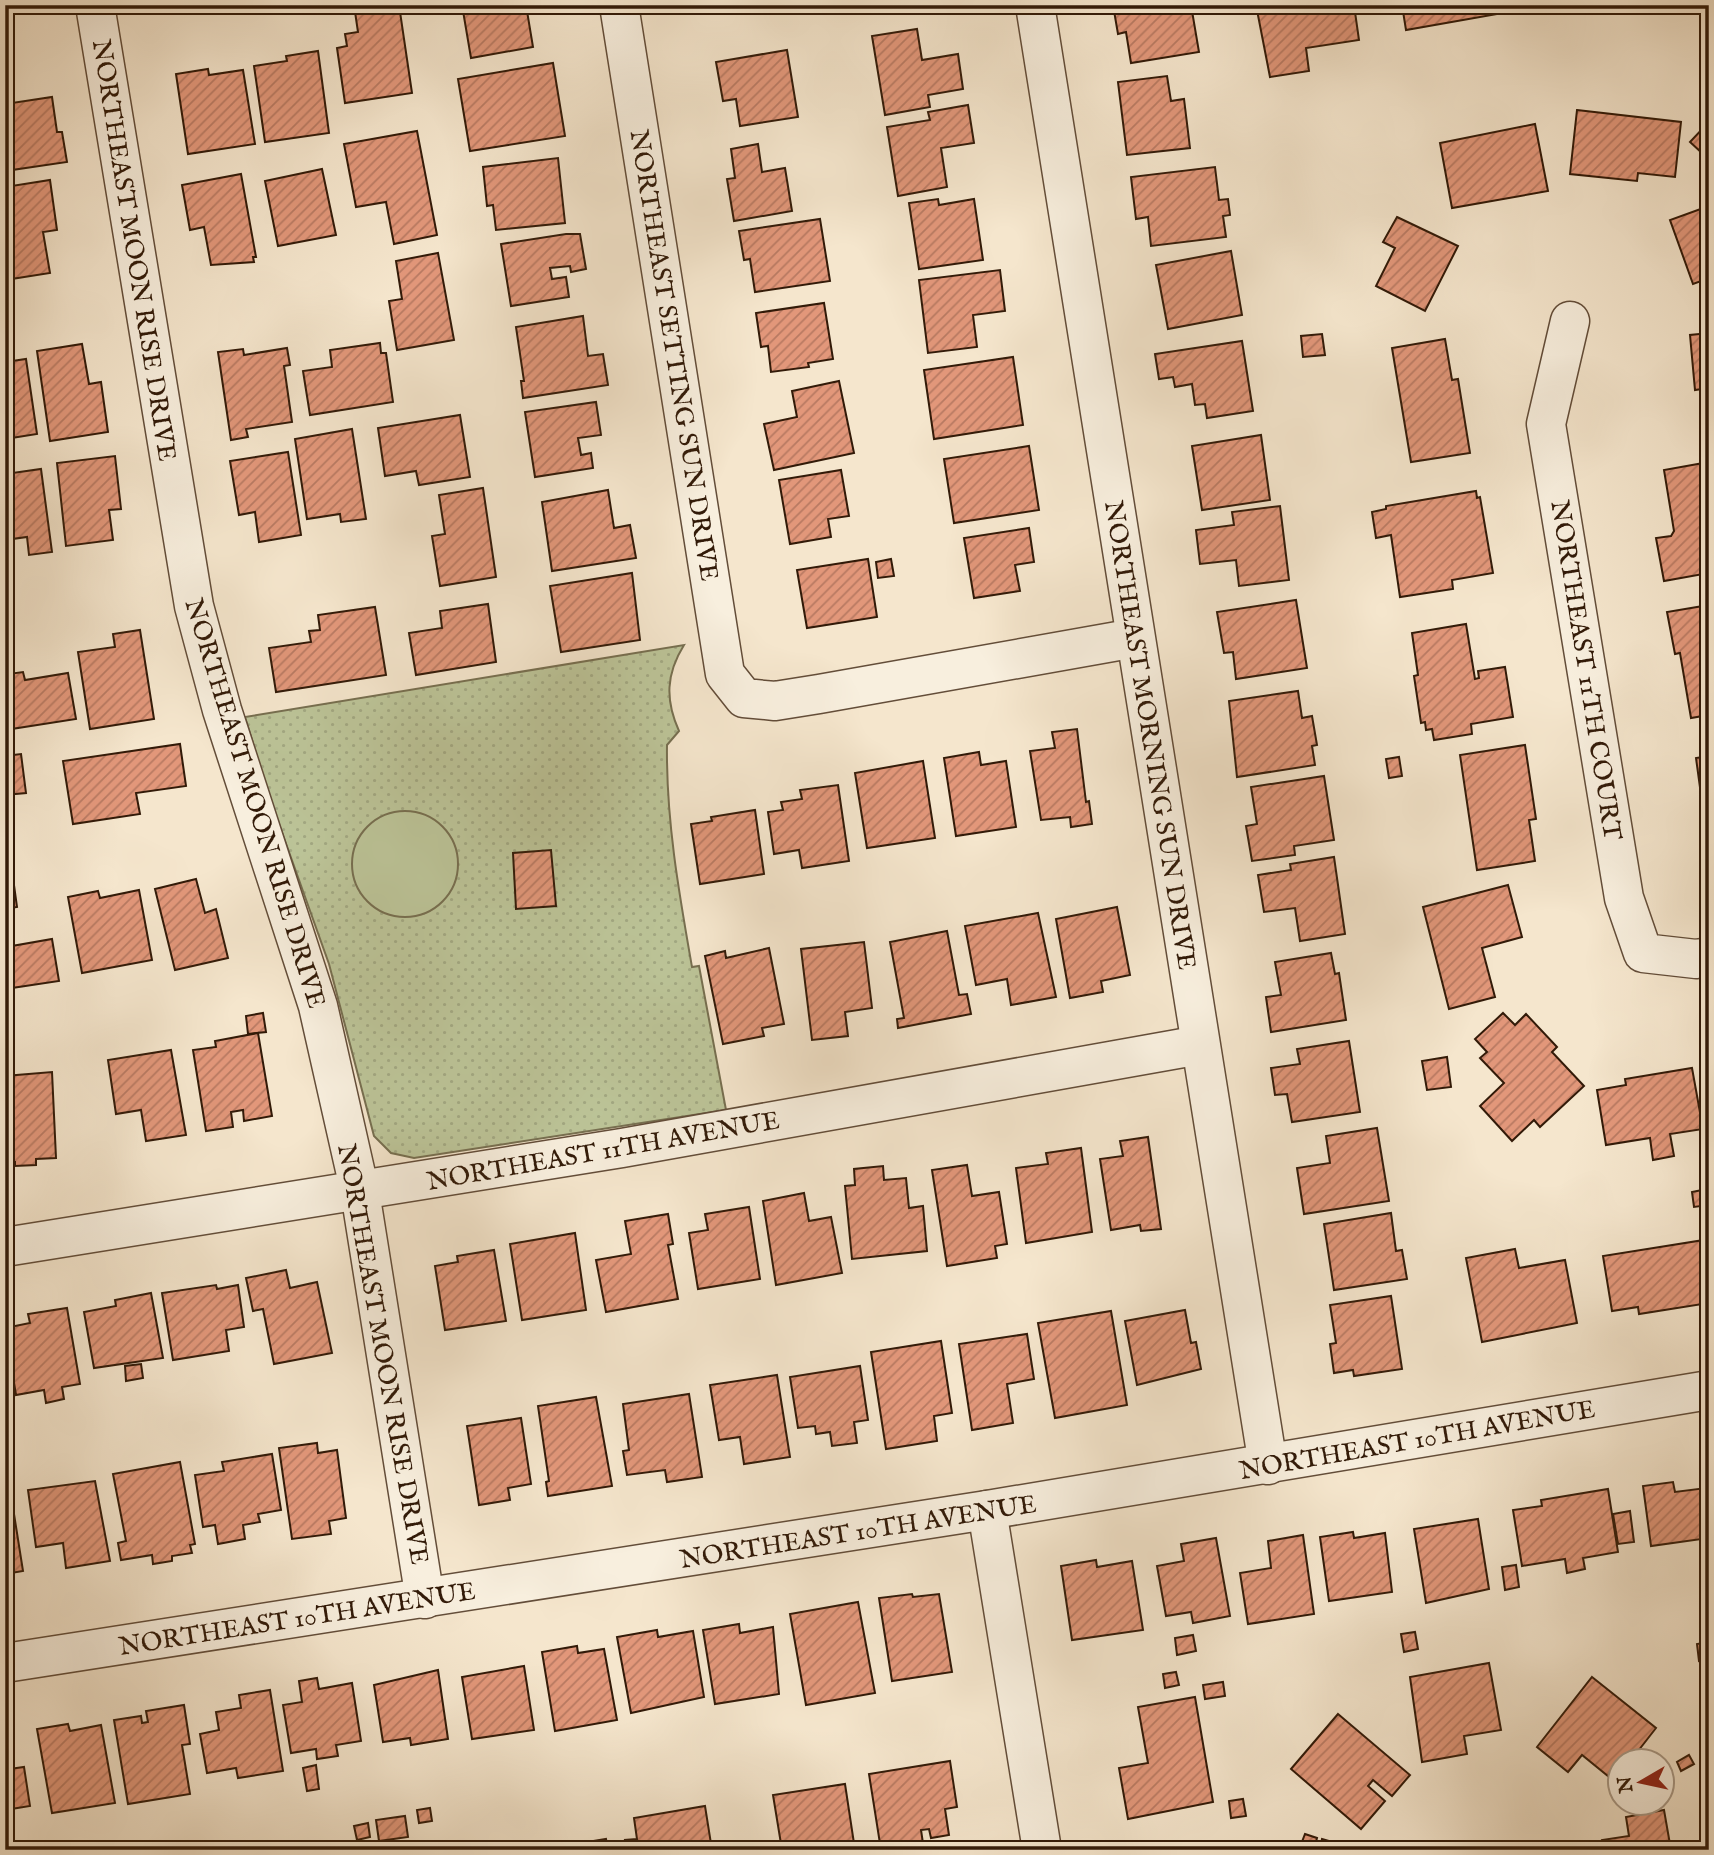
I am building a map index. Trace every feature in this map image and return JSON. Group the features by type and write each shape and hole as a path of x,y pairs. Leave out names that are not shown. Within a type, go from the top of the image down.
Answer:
{"street":[{"name":"NORTHEAST MOON RISE DRIVE","path":"95,5 194,606 230,735 318,1006 360,1192 425,1599"},
{"name":"NORTHEAST MORNING SUN DRIVE","path":"1035,5 1268,1465"},
{"name":"NORTHEAST SETTING SUN DRIVE","path":"625,6 719,642 725,674 744,698 775,701 1135,638"},
{"name":"NORTHEAST 11TH COURT","path":"1570,321 1546,424 1625,898 1643,953 1696,959 1709,957"},
{"name":"NORTHEAST 11TH AVENUE","path":"5,1247 360,1192 1200,1045"},
{"name":"NORTHEAST 10TH AVENUE","path":"5,1663 1268,1465 1709,1390"},
{"path":"987,1510 1042,1850"}],"green space":[{"path":"684,645 674,666 670,687 671,709 679,731 667,745 671,829 692,967 699,966 726,1110 414,1158 391,1153 374,1136 329,964 269,796 245,717"},
{"path":"405,811 425,815 443,826 454,844 458,864 454,884 443,902 425,913 405,917 385,913 367,902 356,884 352,864 356,844 367,826 385,815"}],"building":[{"path":"5,5 41,5 41,6 5,12"},
{"path":"354,5 399,5 412,93 345,103 337,48 347,46 345,34 358,32"},
{"path":"462,5 526,5 533,47 471,58"},
{"path":"1113,5 1191,5 1199,52 1131,63 1126,32 1118,34"},
{"path":"1256,5 1354,5 1359,40 1306,48 1309,71 1270,77"},
{"path":"1402,5 1502,5 1503,13 1406,30"},
{"path":"917,29 922,60 958,54 963,89 928,95 930,107 885,115 872,36"},
{"path":"787,50 798,117 740,126 736,99 723,101 716,62"},
{"path":"318,51 329,133 265,142 254,66 287,61 286,56"},
{"path":"553,63 565,136 470,151 458,79"},
{"path":"208,69 209,75 243,70 255,144 188,154 176,74"},
{"path":"1167,76 1171,101 1184,99 1190,148 1127,155 1118,82"},
{"path":"52,97 57,132 62,132 67,162 5,171 5,104"},
{"path":"968,105 974,143 941,148 947,187 898,196 887,127 930,120 928,112"},
{"path":"1577,110 1681,122 1675,177 1638,173 1637,181 1570,174"},
{"path":"1535,124 1548,191 1452,208 1440,143"},
{"path":"1705,126 1709,129 1709,146 1702,153 1690,142"},
{"path":"417,131 437,235 394,244 386,202 356,207 344,144"},
{"path":"758,144 762,172 785,168 792,211 734,221 727,179 735,178 731,149"},
{"path":"558,158 565,223 496,230 493,205 487,206 483,167"},
{"path":"1215,167 1219,200 1228,199 1230,215 1223,216 1226,237 1151,246 1148,217 1136,219 1131,177"},
{"path":"322,169 336,235 278,246 265,181"},
{"path":"241,174 256,257 253,257 254,262 211,265 204,227 190,230 182,185"},
{"path":"50,180 57,230 43,232 50,273 5,280 5,187"},
{"path":"938,199 939,205 974,199 983,260 919,269 909,203"},
{"path":"1709,206 1709,301 1701,281 1693,284 1670,220"},
{"path":"1397,217 1458,246 1425,311 1376,286 1395,248 1383,242"},
{"path":"820,219 830,281 755,292 750,259 744,260 739,231"},
{"path":"580,234 586,269 571,272 570,266 550,268 552,279 566,277 569,297 511,306 501,244"},
{"path":"1231,251 1242,315 1168,329 1156,265"},
{"path":"438,253 454,340 397,350 389,301 402,299 396,261"},
{"path":"1000,270 1005,311 973,315 977,347 928,353 919,280"},
{"path":"824,303 833,359 808,363 809,367 771,372 768,346 761,347 756,313"},
{"path":"583,316 588,356 603,354 608,385 523,398 521,381 524,381 516,327"},
{"path":"1709,333 1709,388 1695,390 1690,335"},
{"path":"1322,334 1325,355 1303,357 1301,336"},
{"path":"1445,339 1452,380 1458,379 1470,453 1411,462 1392,348"},
{"path":"1242,341 1253,411 1207,418 1205,404 1195,405 1192,384 1175,387 1173,377 1159,379 1155,354"},
{"path":"380,343 381,353 386,353 393,402 310,415 303,371 332,367 330,350"},
{"path":"82,344 89,384 101,382 108,432 50,441 37,351"},
{"path":"287,348 290,365 284,366 292,422 246,429 248,437 231,440 218,352 243,349 244,355"},
{"path":"1013,357 1023,425 934,439 924,370"},
{"path":"26,359 37,434 5,439 5,362"},
{"path":"839,381 854,453 774,470 764,424 797,417 792,391"},
{"path":"596,402 601,435 578,438 581,455 591,453 593,468 535,477 525,412"},
{"path":"460,415 470,477 419,485 416,471 385,476 378,428"},
{"path":"352,429 366,519 341,522 340,514 307,519 295,439"},
{"path":"1261,435 1270,500 1202,510 1192,446"},
{"path":"1029,446 1039,510 954,523 944,459"},
{"path":"288,452 301,535 259,542 255,512 239,515 230,461"},
{"path":"115,456 121,509 109,510 113,540 66,546 57,463"},
{"path":"1709,462 1709,573 1664,581 1656,538 1671,536 1674,531 1664,470"},
{"path":"41,469 52,552 29,555 27,537 5,540 5,474"},
{"path":"841,470 849,516 828,519 831,537 790,544 779,480"},
{"path":"483,488 496,577 440,586 432,536 445,534 439,495"},
{"path":"608,490 614,528 630,525 636,558 552,571 542,502"},
{"path":"1476,491 1477,498 1480,497 1493,573 1452,580 1453,589 1400,597 1391,535 1376,538 1372,512 1386,509 1386,506"},
{"path":"1280,506 1289,580 1239,586 1236,560 1200,564 1196,530 1234,525 1232,512"},
{"path":"1029,528 1034,562 1015,565 1020,591 974,598 964,538"},
{"path":"868,559 877,617 807,628 797,570"},
{"path":"891,559 894,576 878,578 876,562"},
{"path":"632,573 640,640 561,652 550,586"},
{"path":"1296,600 1307,668 1236,679 1233,652 1224,653 1217,612"},
{"path":"488,604 496,662 416,675 409,633 442,628 440,611"},
{"path":"1709,605 1709,715 1691,718 1680,653 1675,654 1667,612"},
{"path":"375,607 386,675 276,692 269,648 311,642 309,631 320,630 318,615"},
{"path":"1466,624 1475,679 1479,678 1478,671 1505,667 1513,717 1471,724 1472,734 1434,740 1432,729 1426,730 1425,722 1421,723 1414,676 1418,675 1412,633"},
{"path":"140,630 154,719 90,729 78,652 115,647 113,634"},
{"path":"5,660 9,674 23,672 25,680 68,673 76,719 5,730"},
{"path":"1298,691 1302,718 1312,716 1317,745 1312,746 1315,765 1237,777 1229,701"},
{"path":"1077,729 1086,802 1089,801 1092,824 1071,827 1070,817 1041,820 1030,751 1055,748 1052,732"},
{"path":"180,744 186,786 136,793 140,814 73,824 63,761"},
{"path":"1525,745 1536,819 1529,820 1535,861 1477,870 1460,755"},
{"path":"979,752 981,765 1006,761 1016,827 956,836 944,758"},
{"path":"21,754 26,793 5,795 5,756"},
{"path":"1709,756 1709,839 1707,839 1696,758"},
{"path":"1399,757 1402,776 1389,778 1386,759"},
{"path":"923,761 935,838 867,848 855,773"},
{"path":"1324,776 1334,840 1294,846 1295,855 1252,861 1246,826 1257,824 1251,787"},
{"path":"838,785 849,861 802,868 799,850 774,854 768,812 783,810 781,802 802,799 800,790"},
{"path":"755,810 764,874 700,884 691,824 712,821 711,817"},
{"path":"551,850 556,906 516,909 513,853"},
{"path":"1334,857 1345,934 1300,941 1295,908 1264,912 1258,875 1291,870 1290,864"},
{"path":"13,878 17,907 5,909 5,879"},
{"path":"196,879 205,913 216,909 228,958 175,970 155,889"},
{"path":"1508,885 1522,937 1482,948 1495,997 1449,1009 1423,907"},
{"path":"139,890 152,960 82,973 68,897 98,891 100,898"},
{"path":"1117,907 1130,975 1101,981 1103,992 1070,998 1056,919"},
{"path":"1038,913 1056,997 1011,1005 1007,979 976,985 965,926"},
{"path":"947,931 959,995 967,994 971,1014 898,1028 897,1019 904,1018 890,942"},
{"path":"5,939 6,947 52,939 59,981 5,989"},
{"path":"864,942 872,1008 845,1012 848,1036 812,1040 801,949"},
{"path":"769,948 784,1024 762,1028 764,1036 723,1044 705,956 725,951 726,958"},
{"path":"1331,953 1335,974 1339,973 1346,1020 1271,1032 1266,997 1281,995 1275,962"},
{"path":"263,1013 266,1032 248,1034 246,1016"},
{"path":"1503,1013 1515,1025 1526,1014 1557,1047 1552,1052 1584,1086 1540,1127 1534,1120 1512,1141 1480,1106 1504,1083 1480,1058 1487,1052 1475,1039"},
{"path":"258,1033 272,1116 244,1121 243,1110 231,1112 233,1127 206,1131 193,1050 216,1047 215,1041"},
{"path":"1349,1041 1360,1112 1292,1122 1287,1094 1275,1095 1271,1068 1300,1064 1297,1049"},
{"path":"171,1050 186,1135 146,1141 141,1110 116,1114 108,1060"},
{"path":"1447,1057 1451,1087 1427,1090 1422,1061"},
{"path":"1692,1068 1703,1129 1670,1134 1674,1156 1653,1160 1650,1138 1606,1145 1597,1090 1626,1085 1625,1079"},
{"path":"52,1072 56,1158 36,1159 36,1165 15,1166 15,1162 5,1163 5,1076"},
{"path":"1377,1128 1389,1201 1304,1214 1297,1168 1330,1163 1326,1136"},
{"path":"1148,1137 1161,1229 1141,1231 1140,1225 1111,1230 1100,1159 1123,1156 1120,1141"},
{"path":"1081,1148 1092,1232 1026,1243 1016,1168 1048,1164 1046,1153"},
{"path":"1709,1157 1709,1175 1704,1176 1701,1158"},
{"path":"967,1165 972,1196 999,1192 1007,1244 995,1246 997,1258 947,1266 932,1170"},
{"path":"883,1166 884,1180 906,1178 909,1208 923,1206 927,1251 852,1259 845,1186 855,1185 854,1169"},
{"path":"1707,1189 1709,1205 1694,1207 1692,1192"},
{"path":"804,1193 809,1221 831,1217 842,1273 776,1285 763,1201"},
{"path":"749,1207 760,1279 698,1289 689,1233 708,1230 705,1214"},
{"path":"1391,1213 1396,1251 1402,1250 1407,1279 1334,1290 1324,1224"},
{"path":"668,1214 673,1244 668,1245 678,1299 606,1312 596,1260 631,1254 625,1221"},
{"path":"575,1233 586,1310 522,1320 510,1244"},
{"path":"1704,1240 1709,1271 1709,1303 1639,1314 1638,1307 1612,1311 1603,1256"},
{"path":"1515,1249 1519,1268 1565,1260 1577,1323 1482,1342 1466,1258"},
{"path":"494,1250 506,1321 445,1330 435,1266 458,1262 457,1256"},
{"path":"286,1270 290,1288 317,1282 332,1353 274,1364 263,1309 253,1311 246,1278"},
{"path":"216,1285 217,1289 238,1285 244,1327 226,1330 229,1351 173,1360 162,1293"},
{"path":"151,1293 163,1358 94,1368 84,1312 116,1306 115,1300"},
{"path":"1391,1296 1402,1369 1354,1376 1353,1370 1334,1373 1330,1344 1336,1343 1330,1305"},
{"path":"67,1308 80,1384 62,1387 64,1399 46,1403 44,1390 16,1395 5,1328 30,1323 28,1314"},
{"path":"1185,1310 1191,1343 1196,1342 1201,1369 1137,1385 1125,1321"},
{"path":"1111,1311 1127,1405 1055,1418 1038,1323"},
{"path":"1027,1334 1034,1379 1007,1384 1013,1423 972,1430 959,1344"},
{"path":"941,1341 952,1413 934,1416 937,1441 886,1449 871,1352"},
{"path":"141,1364 143,1378 126,1381 125,1366"},
{"path":"860,1366 868,1420 854,1422 857,1443 832,1446 830,1432 816,1434 815,1426 798,1428 790,1377"},
{"path":"777,1375 790,1457 744,1464 740,1437 719,1440 710,1385"},
{"path":"689,1394 702,1477 667,1482 665,1470 627,1475 623,1451 629,1450 623,1404"},
{"path":"596,1397 612,1486 548,1496 546,1482 549,1481 538,1406"},
{"path":"521,1418 531,1484 508,1488 510,1500 479,1505 467,1426"},
{"path":"317,1443 318,1453 337,1450 346,1518 329,1521 331,1534 292,1539 279,1448"},
{"path":"272,1454 281,1510 258,1514 260,1522 243,1525 245,1539 218,1544 215,1525 203,1527 195,1475 224,1471 222,1462"},
{"path":"180,1462 195,1544 190,1545 192,1553 172,1556 172,1561 153,1564 152,1555 121,1560 118,1543 126,1541 113,1474"},
{"path":"1704,1474 1709,1474 1709,1538 1651,1546 1643,1486 1673,1482 1675,1492 1707,1488"},
{"path":"95,1481 110,1561 66,1568 63,1543 36,1547 28,1490"},
{"path":"1608,1489 1618,1552 1583,1558 1585,1569 1567,1573 1565,1559 1522,1566 1513,1510 1542,1506 1541,1500"},
{"path":"5,1495 11,1495 23,1571 5,1574"},
{"path":"1630,1511 1634,1542 1618,1544 1613,1514"},
{"path":"1478,1519 1489,1589 1426,1603 1414,1529"},
{"path":"1353,1532 1354,1538 1385,1533 1392,1592 1329,1601 1320,1537"},
{"path":"1303,1535 1314,1614 1248,1624 1240,1573 1271,1568 1268,1541"},
{"path":"1216,1538 1230,1616 1193,1623 1191,1612 1166,1616 1157,1566 1184,1561 1181,1544"},
{"path":"1096,1560 1097,1567 1132,1561 1143,1630 1072,1640 1061,1566"},
{"path":"1516,1565 1519,1587 1505,1590 1502,1567"},
{"path":"912,1594 913,1597 939,1594 952,1672 892,1681 879,1598"},
{"path":"858,1602 875,1693 806,1705 790,1614"},
{"path":"739,1624 740,1633 773,1627 779,1694 715,1704 703,1630"},
{"path":"657,1630 658,1637 693,1631 704,1697 631,1713 617,1637"},
{"path":"1415,1632 1418,1649 1404,1652 1401,1634"},
{"path":"1193,1635 1196,1651 1177,1655 1175,1638"},
{"path":"1709,1642 1709,1659 1699,1661 1697,1644"},
{"path":"577,1646 578,1653 604,1649 617,1720 555,1731 542,1652"},
{"path":"1489,1663 1501,1730 1464,1736 1467,1754 1422,1762 1410,1677"},
{"path":"524,1666 534,1730 472,1739 462,1677"},
{"path":"438,1670 448,1739 411,1745 410,1738 383,1742 374,1685"},
{"path":"1176,1672 1179,1685 1165,1688 1163,1674"},
{"path":"1592,1677 1656,1728 1642,1746 1606,1746 1606,1774 1582,1755 1568,1772 1537,1747"},
{"path":"317,1678 319,1689 352,1683 361,1741 336,1745 338,1756 317,1759 316,1749 291,1753 283,1705 302,1702 299,1681"},
{"path":"1223,1682 1225,1696 1205,1699 1203,1685"},
{"path":"270,1690 283,1771 238,1778 236,1768 207,1773 200,1734 219,1730 216,1712 241,1708 239,1695"},
{"path":"1195,1697 1213,1802 1128,1819 1119,1768 1148,1763 1138,1707"},
{"path":"184,1705 190,1744 182,1745 190,1794 128,1804 114,1720 141,1716 142,1723 148,1722 146,1711"},
{"path":"1338,1714 1410,1775 1392,1796 1373,1780 1368,1786 1385,1801 1361,1829 1291,1769"},
{"path":"68,1724 70,1731 101,1725 115,1803 52,1813 37,1729"},
{"path":"5,1747 10,1769 24,1767 30,1806 5,1810"},
{"path":"1689,1755 1694,1764 1681,1771 1677,1762"},
{"path":"950,1761 957,1807 945,1809 949,1835 931,1838 929,1829 921,1830 924,1850 881,1850 869,1774"},
{"path":"316,1765 319,1789 307,1791 303,1768"},
{"path":"845,1784 855,1850 782,1850 773,1795"},
{"path":"1243,1799 1246,1816 1231,1818 1229,1801"},
{"path":"705,1806 712,1850 627,1850 625,1840 637,1839 634,1818"},
{"path":"430,1808 432,1821 419,1823 417,1810"},
{"path":"405,1816 408,1837 379,1841 376,1820"},
{"path":"1665,1816 1671,1850 1604,1850 1602,1840 1629,1836 1626,1817"},
{"path":"368,1823 370,1837 357,1840 354,1826"},
{"path":"1305,1834 1317,1838 1314,1850 1300,1847"},
{"path":"606,1839 608,1850 539,1850"},
{"path":"1322,1839 1339,1844 1337,1850 1320,1850"},
{"path":"59,1842 61,1850 49,1850 48,1844"}]}
